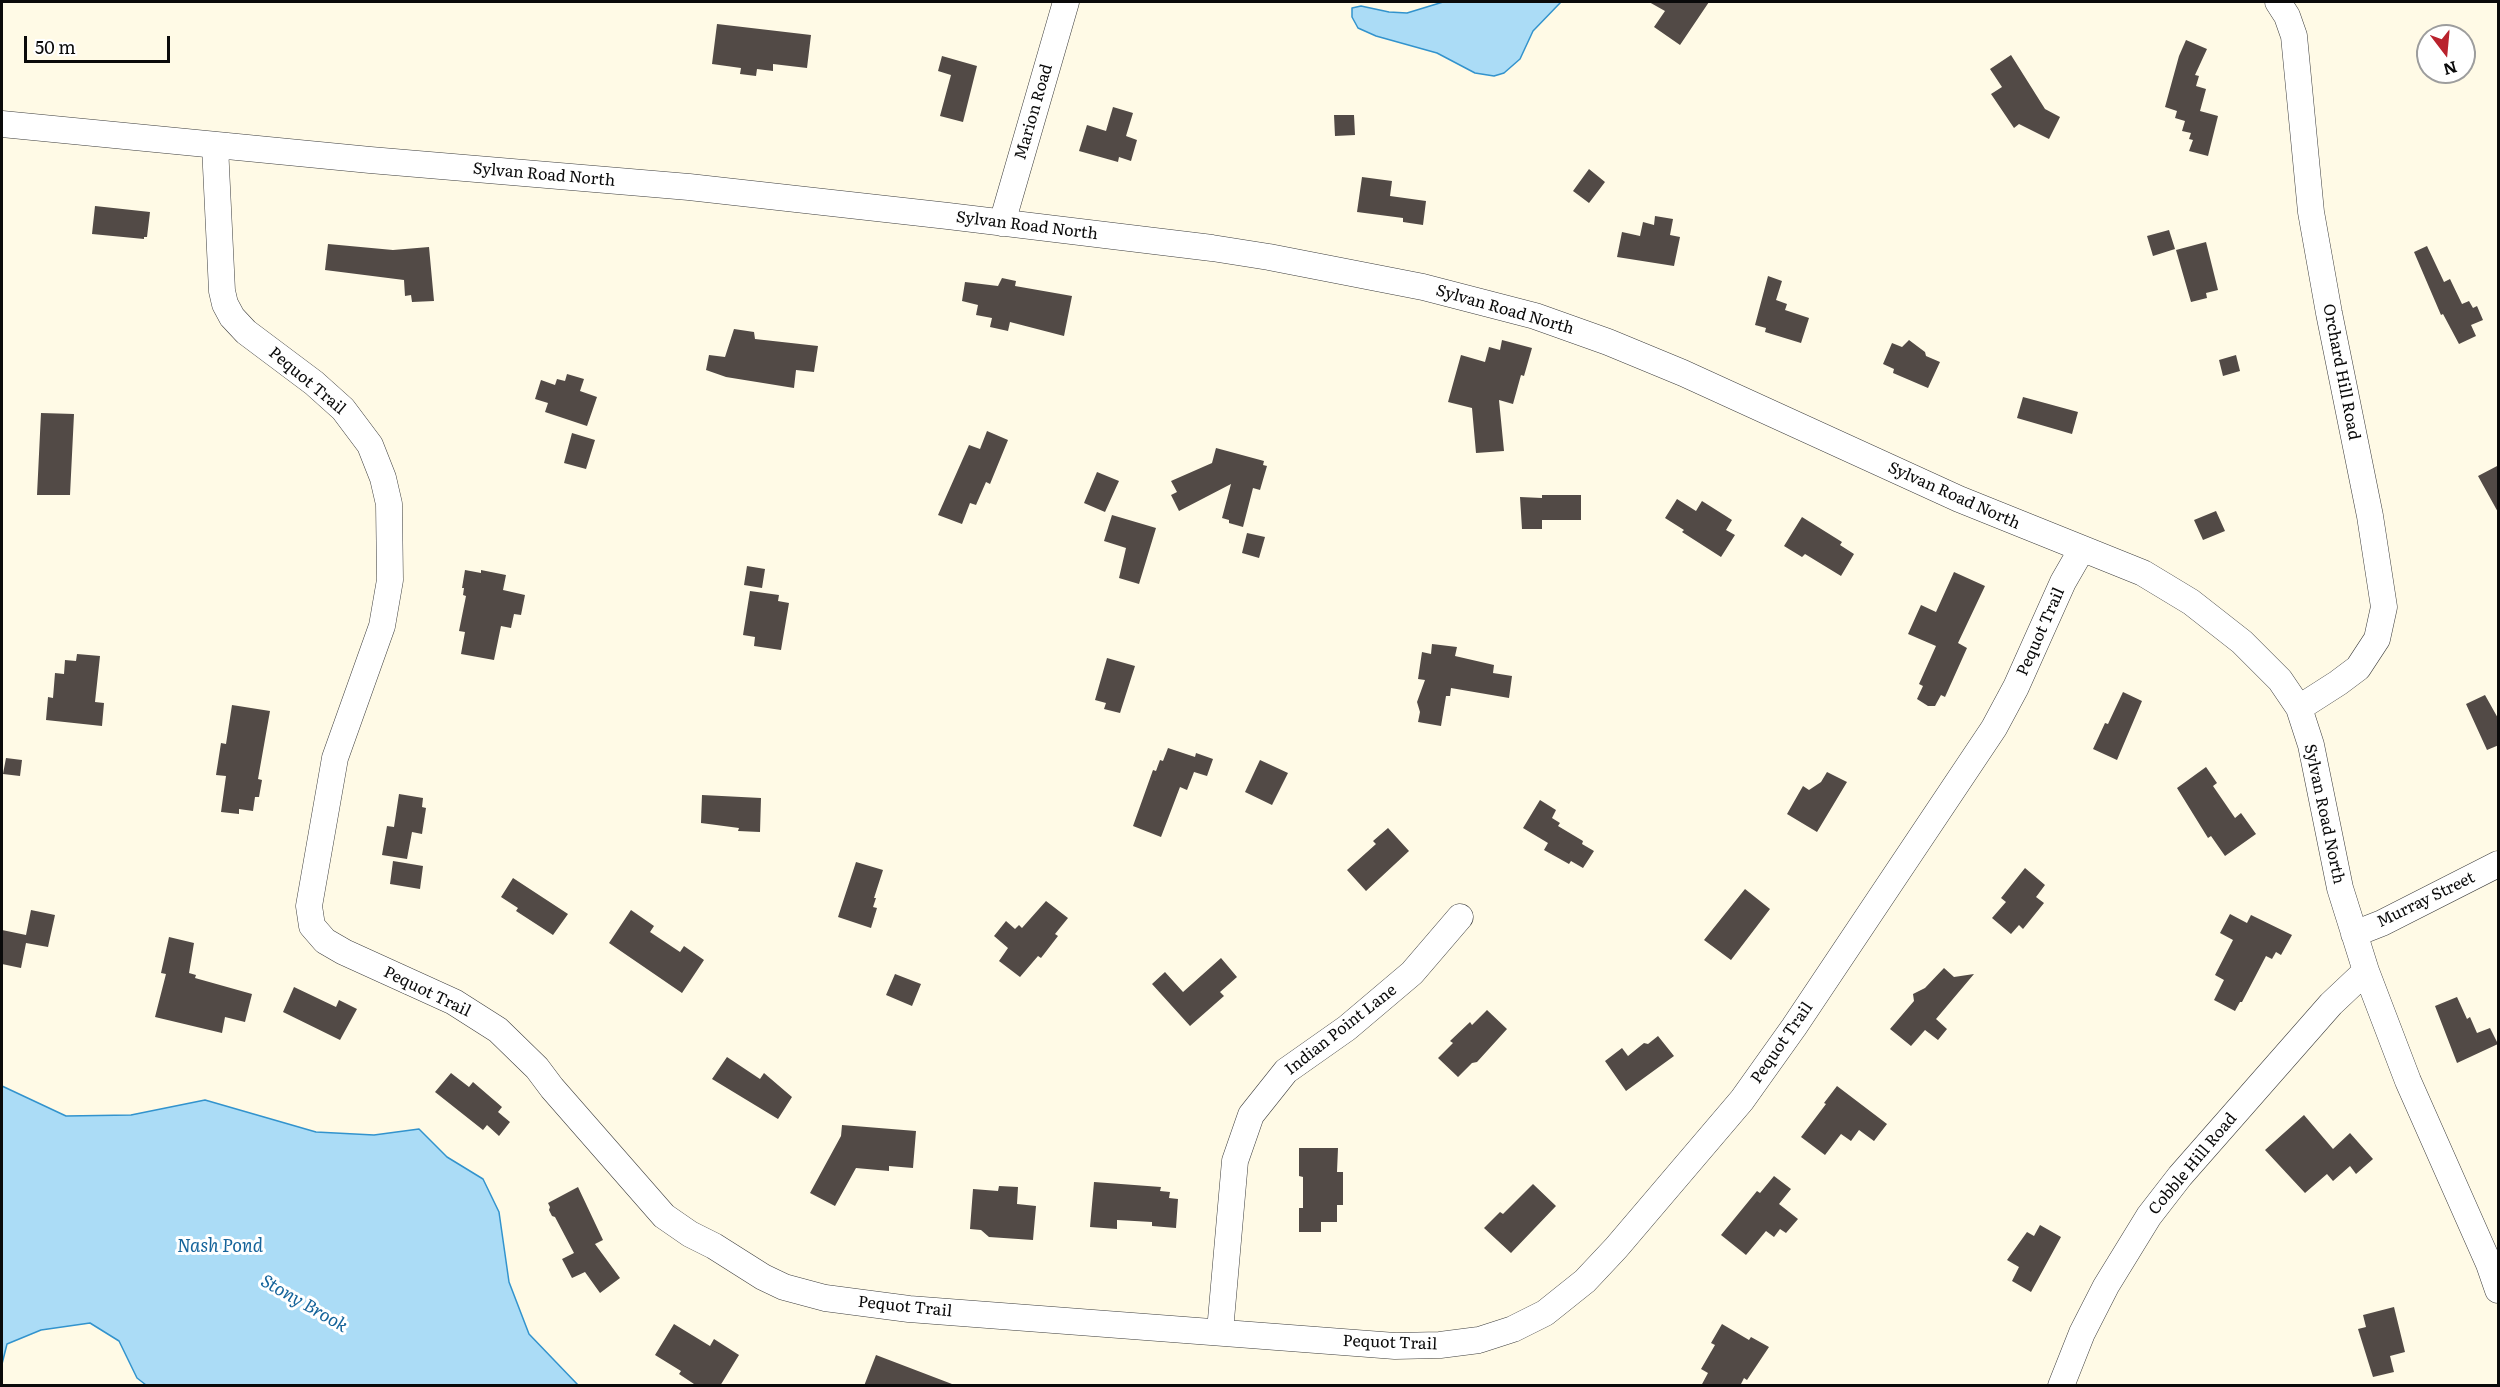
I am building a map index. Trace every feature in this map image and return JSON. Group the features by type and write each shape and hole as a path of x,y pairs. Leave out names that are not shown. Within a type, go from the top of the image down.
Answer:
{"street":[{"name":"Marion Road","path":"1002,223 1066,2"},
{"name":"Orchard Hill Road","path":"2278,2 2287,16 2294,36 2311,212 2370,516 2384,607 2377,639 2358,668 2299,708"},
{"name":"Sylvan Road North","path":"2,124 215,146 689,187 1269,257 1423,287 1526,313 1608,342 1663,364 1959,500 2143,573 2191,602 2242,642 2271,669 2289,690 2299,708 2311,745 2331,850 2366,971 2412,1091 2499,1290"},
{"name":"Pequot Trail","path":"215,146 222,291 225,304 232,317 246,332 314,383 344,409 370,445 383,478 389,504 391,562 387,600 382,626 335,758 309,906 310,921 314,929 325,941 344,952 454,1002 498,1030 537,1068 664,1216 738,1263 784,1287 825,1298 909,1309 1395,1346 1479,1340 1528,1322 1557,1305 1585,1281 1667,1190 1742,1100 1794,1027 1994,728 2016,687 2063,582 2082,549"},
{"name":"Murray Street","path":"2354,934 2382,923 2499,864"},
{"name":"Indian Point Lane","path":"1220,1331 1235,1161 1251,1115 1286,1071 1347,1028 1412,973 1460,917"},
{"name":"Cobble Hill Road","path":"2061,1386 2082,1333 2106,1286 2149,1216 2180,1176 2331,1004 2366,971"}],"water":[{"path":"1443,2 1561,2 1533,31 1520,59 1504,73 1494,76 1475,73 1437,53 1376,36 1358,28 1352,17 1352,8 1361,6 1407,13"},
{"name":"Nash Pond","path":"2,1086 66,1116 131,1115 205,1100 316,1132 374,1135 419,1129 447,1157 483,1179 499,1212 509,1282 529,1334 578,1385 146,1385 137,1378 119,1341 90,1323 41,1330 7,1344 2,1364"}],"building":[{"path":"1649,2 1709,2 1680,45 1654,27 1665,11"},
{"path":"717,24 811,35 807,68 773,64 773,71 757,69 756,76 740,74 741,68 712,64"},
{"path":"2186,40 2207,49 2195,75 2199,76 2196,86 2206,89 2200,111 2218,116 2208,156 2189,151 2193,140 2189,139 2191,133 2182,131 2185,121 2175,118 2177,111 2165,107 2179,56"},
{"path":"2011,55 2045,109 2060,117 2049,139 2019,124 2014,128 1991,94 2002,87 1990,69"},
{"path":"942,56 977,66 963,122 940,116 951,75 938,71"},
{"path":"1113,107 1133,113 1126,136 1137,140 1131,161 1119,157 1118,162 1079,151 1087,125 1106,131"},
{"path":"1334,115 1354,115 1355,135 1335,136"},
{"path":"1589,169 1605,182 1589,203 1573,191"},
{"path":"1362,177 1392,181 1390,196 1426,201 1423,225 1403,222 1403,218 1357,212"},
{"path":"95,206 150,212 147,237 144,239 92,234"},
{"path":"1655,216 1673,219 1670,235 1680,237 1674,266 1617,257 1622,232 1640,236 1643,222 1654,225"},
{"path":"2169,230 2175,249 2153,256 2147,236"},
{"path":"2206,242 2218,290 2206,293 2207,298 2191,302 2176,250"},
{"path":"328,244 393,250 429,247 434,301 412,302 411,295 405,296 404,280 325,270"},
{"path":"2427,246 2444,282 2450,279 2462,304 2469,301 2473,308 2477,306 2483,320 2471,325 2476,336 2459,344 2443,314 2441,315 2414,252"},
{"path":"1768,276 1782,281 1776,300 1787,304 1785,310 1809,318 1801,343 1765,332 1766,328 1755,325"},
{"path":"1002,278 1016,281 1015,286 1072,296 1064,336 1010,322 1008,331 990,327 992,318 976,315 978,305 962,301 965,282 998,286"},
{"path":"734,329 754,332 755,339 818,346 814,372 796,370 794,388 726,377 706,370 709,355 725,357"},
{"path":"1502,340 1532,348 1513,404 1499,400 1504,451 1476,453 1472,408 1448,402 1461,355 1485,362 1489,347 1500,350"},
{"path":"1909,340 1925,352 1926,356 1940,362 1928,388 1893,373 1894,369 1883,364 1892,343 1902,347"},
{"path":"2236,355 2240,371 2223,376 2219,360"},
{"path":"567,374 584,379 580,391 597,397 587,426 545,412 548,403 535,399 541,380 555,385 557,379 565,381"},
{"path":"2023,397 2078,412 2072,434 2017,418"},
{"path":"41,413 74,414 70,495 37,495"},
{"path":"987,431 1008,440 990,484 986,482 976,505 970,503 962,524 938,515 969,445 980,449"},
{"path":"572,433 595,440 586,469 564,463"},
{"path":"1216,448 1264,461 1263,465 1267,466 1260,490 1253,488 1243,527 1229,523 1229,520 1222,518 1231,484 1179,511 1171,495 1177,492 1171,481 1212,463"},
{"path":"2499,465 2499,514 2478,476"},
{"path":"1097,472 1119,481 1105,512 1084,503"},
{"path":"1542,495 1581,495 1581,520 1542,520 1542,529 1522,529 1520,497 1542,498"},
{"path":"1677,499 1696,511 1702,501 1732,520 1726,530 1735,535 1721,557 1665,518"},
{"path":"2216,511 2225,531 2203,540 2194,520"},
{"path":"1112,515 1156,528 1139,584 1119,578 1126,548 1104,541"},
{"path":"1802,517 1842,542 1840,545 1854,554 1841,576 1805,554 1802,557 1784,546"},
{"path":"1247,533 1265,537 1259,558 1242,553"},
{"path":"747,566 765,569 762,588 744,585"},
{"path":"465,570 481,573 481,570 506,575 503,590 525,595 521,615 514,614 511,628 501,626 494,660 461,654 465,632 459,631 466,596 463,595 464,588 462,588"},
{"path":"1954,572 1985,586 1958,643 1967,648 1945,697 1941,695 1935,706 1928,706 1917,699 1923,686 1919,684 1936,646 1908,634 1921,605 1936,612"},
{"path":"750,591 779,595 778,601 789,603 781,650 754,646 755,637 743,635"},
{"path":"1432,644 1457,647 1455,656 1494,665 1493,673 1512,676 1509,698 1451,688 1450,696 1446,696 1441,726 1418,722 1420,712 1417,702 1425,680 1418,679 1422,652 1431,654"},
{"path":"77,654 100,656 95,702 104,703 102,726 46,720 48,697 53,698 55,673 64,674 65,660 76,661"},
{"path":"1107,658 1135,666 1120,713 1104,709 1106,703 1095,700"},
{"path":"2123,692 2142,701 2117,760 2093,749"},
{"path":"2485,695 2499,720 2499,745 2487,750 2466,704"},
{"path":"232,705 270,711 258,779 262,780 259,797 255,797 253,811 239,809 239,814 221,812 226,776 216,775 221,743 226,744"},
{"path":"1168,748 1195,757 1196,753 1213,759 1207,776 1194,772 1187,790 1180,787 1161,837 1133,826 1153,770 1156,771 1160,760 1163,761"},
{"path":"6,758 22,760 20,776 3,774"},
{"path":"1260,760 1288,773 1272,805 1245,792"},
{"path":"2206,767 2217,783 2213,786 2235,818 2241,813 2256,834 2225,856 2211,836 2208,838 2177,788"},
{"path":"1827,772 1847,782 1817,832 1787,814 1803,786 1809,790 1821,782"},
{"path":"399,794 423,798 422,807 426,808 422,834 412,832 407,859 382,855 387,826 394,827"},
{"path":"702,795 761,798 760,832 738,831 739,828 701,823"},
{"path":"1540,800 1556,810 1552,818 1560,823 1558,826 1583,841 1582,844 1594,851 1583,868 1571,861 1569,864 1544,850 1548,843 1523,828"},
{"path":"1388,828 1409,851 1366,891 1347,870 1376,844 1373,841"},
{"path":"393,861 423,866 420,889 390,884"},
{"path":"856,862 883,870 874,898 876,898 873,907 877,908 871,928 838,917"},
{"path":"2025,868 2045,885 2036,897 2044,903 2023,929 2019,925 2011,934 1992,918 2006,902 2001,898"},
{"path":"513,878 568,914 553,935 516,911 518,908 501,897"},
{"path":"1745,889 1770,909 1731,960 1704,940"},
{"path":"1046,901 1068,918 1055,934 1058,936 1041,958 1038,956 1020,977 999,961 1008,948 994,936 1006,921 1015,929 1019,925 1022,928"},
{"path":"31,910 55,915 48,947 26,943 21,968 2,964 2,930 26,935"},
{"path":"631,910 654,926 650,932 680,952 684,946 704,960 682,993 609,943"},
{"path":"2230,914 2247,923 2251,915 2292,935 2281,955 2276,952 2272,959 2266,956 2235,1011 2214,1000 2224,980 2215,975 2233,940 2220,933"},
{"path":"169,937 194,943 189,973 196,975 195,978 252,994 245,1022 225,1017 222,1033 155,1017 166,974 161,973"},
{"path":"1221,958 1237,977 1220,992 1224,996 1190,1026 1152,984 1165,972 1183,992"},
{"path":"1944,968 1954,977 1974,974 1936,1019 1947,1029 1938,1040 1925,1030 1911,1046 1890,1029 1914,1001 1913,994 1925,988"},
{"path":"895,974 921,984 912,1006 886,995"},
{"path":"294,987 336,1007 339,1000 357,1009 340,1040 283,1012"},
{"path":"2457,997 2467,1019 2470,1017 2477,1033 2490,1028 2498,1044 2457,1063 2435,1006"},
{"path":"1487,1010 1507,1029 1477,1062 1472,1063 1458,1077 1438,1058 1453,1043 1450,1041 1470,1022 1472,1025"},
{"path":"1658,1036 1674,1056 1626,1091 1605,1061 1622,1048 1628,1056 1644,1043 1648,1044"},
{"path":"727,1057 760,1079 764,1073 792,1097 778,1119 712,1079"},
{"path":"451,1073 469,1087 473,1082 502,1107 498,1112 510,1122 499,1136 487,1125 483,1130 435,1092"},
{"path":"1837,1086 1887,1124 1874,1141 1859,1130 1851,1141 1841,1134 1825,1155 1801,1137"},
{"path":"2304,1115 2333,1149 2350,1133 2373,1159 2356,1174 2350,1166 2333,1181 2327,1174 2305,1193 2265,1150"},
{"path":"842,1125 916,1131 913,1168 889,1166 889,1171 856,1168 835,1206 810,1193 841,1136"},
{"path":"1299,1148 1338,1148 1337,1172 1343,1172 1343,1205 1337,1205 1337,1222 1321,1222 1321,1232 1299,1232 1299,1208 1303,1208 1303,1177 1299,1176"},
{"path":"1774,1176 1791,1189 1779,1204 1798,1219 1786,1233 1780,1229 1774,1237 1766,1231 1746,1255 1721,1235 1757,1191 1760,1193"},
{"path":"1094,1182 1161,1187 1160,1191 1170,1192 1169,1198 1178,1199 1176,1228 1152,1226 1152,1222 1117,1220 1117,1229 1090,1227"},
{"path":"1533,1184 1556,1206 1511,1253 1484,1228 1500,1212 1503,1214"},
{"path":"999,1186 1018,1187 1017,1204 1036,1206 1033,1240 989,1237 981,1230 970,1229 973,1189 998,1191"},
{"path":"578,1187 603,1240 595,1244 620,1278 600,1293 585,1272 572,1278 562,1259 574,1253 549,1210 548,1203"},
{"path":"2040,1225 2061,1237 2031,1292 2012,1281 2019,1267 2007,1260 2027,1232 2034,1236"},
{"path":"2394,1307 2405,1352 2390,1356 2394,1372 2373,1377 2358,1329 2366,1327 2363,1315"},
{"path":"674,1324 710,1346 714,1339 739,1355 720,1386 697,1386 679,1374 681,1371 655,1355"},
{"path":"1722,1324 1749,1340 1751,1337 1769,1347 1747,1380 1744,1378 1740,1386 1701,1386 1708,1373 1701,1369 1715,1345 1711,1343"},
{"path":"876,1355 952,1384 951,1386 864,1386"}],"water label":[{"name":"Stony Brook","path":"304,1304"}]}
